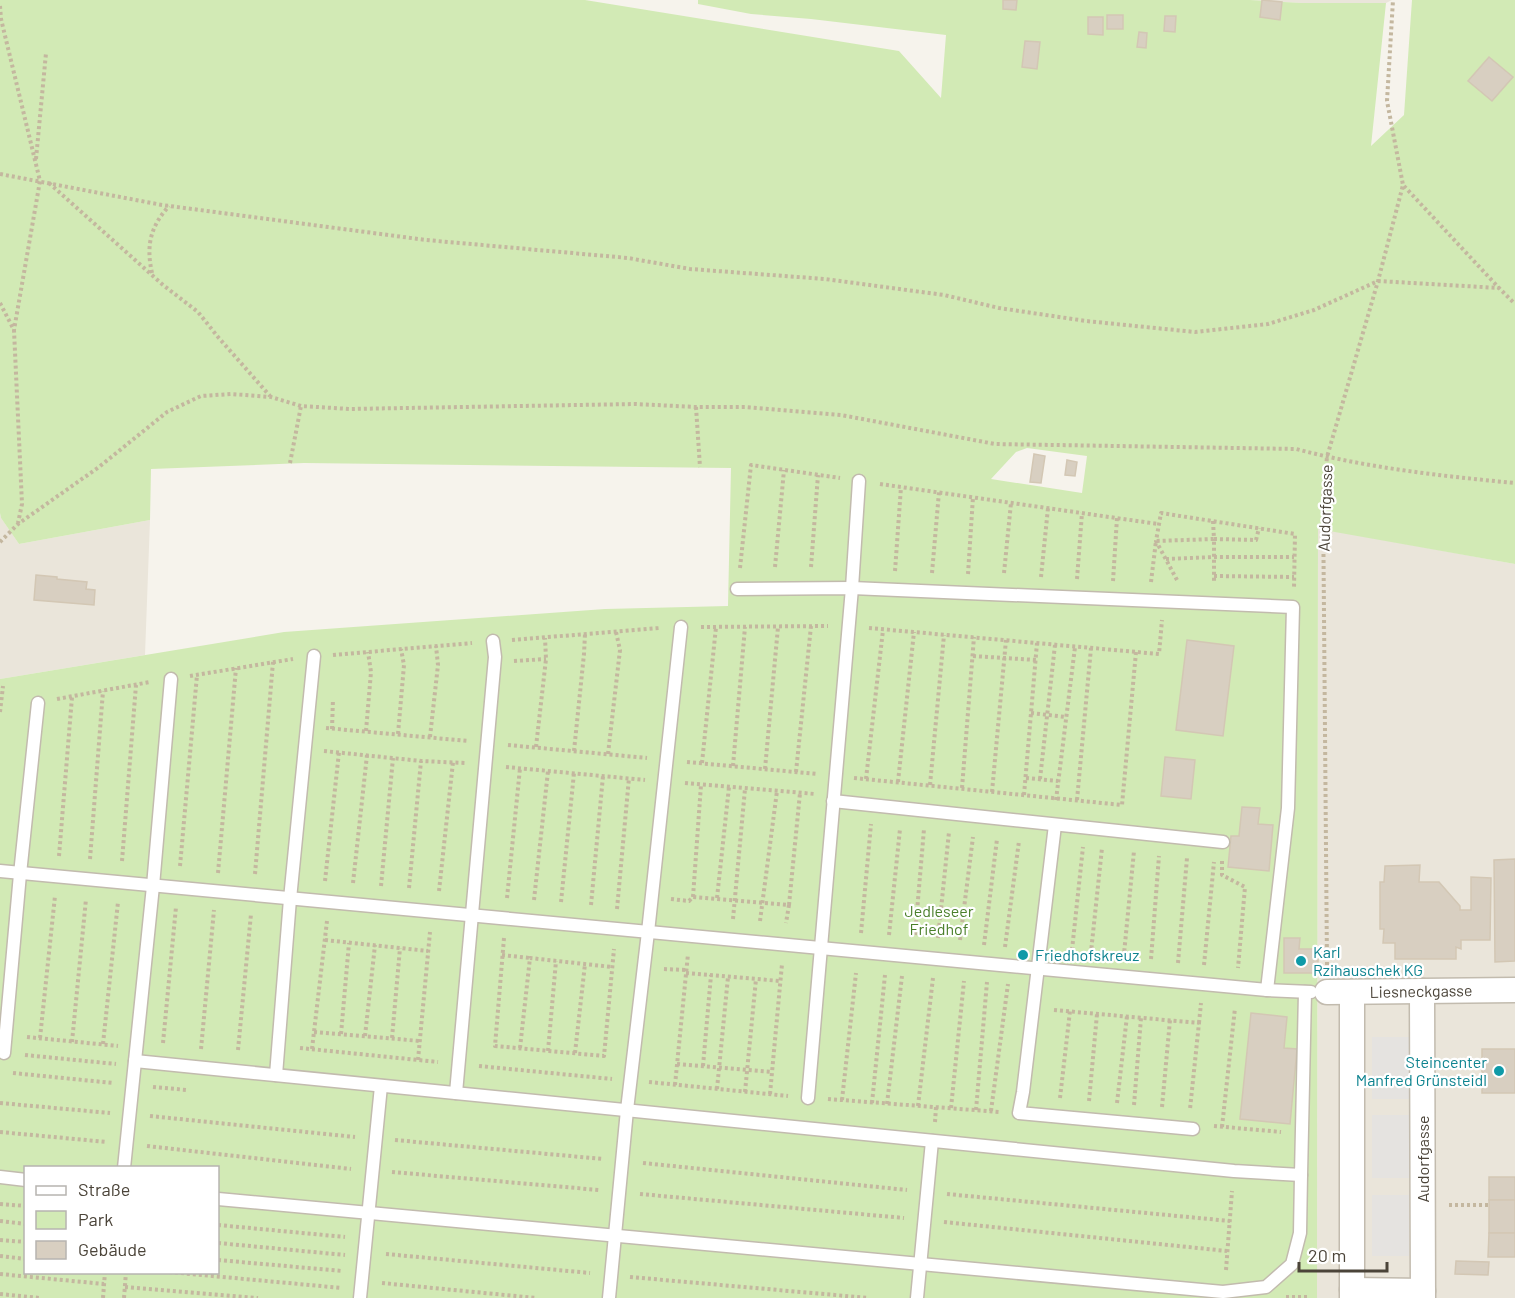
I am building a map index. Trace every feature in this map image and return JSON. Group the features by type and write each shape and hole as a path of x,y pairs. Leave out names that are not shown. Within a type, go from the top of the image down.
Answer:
{"street":[{"name":"Liesneckgasse","path":"1316,992 1515,990"},
{"name":"Audorfgasse","path":"1352,992 1352,1294 1423,1294 1422,991"}],"lane":[{"path":"808,1098 852,588 859,481"},
{"path":"737,590 852,588 1293,607 1288,808 1268,990"},
{"path":"609,1298 627,1110 681,627"},
{"path":"456,1093 495,663 494,641"},
{"path":"276,1075 290,899 314,656"},
{"path":"124,1166 153,886 171,679"},
{"path":"4,1053 38,703"},
{"path":"833,799 1223,842"},
{"path":"1055,825 1019,1113 1191,1129"},
{"path":"0,871 1176,982 1316,992 1301,1133 1300,1233 1292,1264 1266,1287 1223,1292 219,1199"},
{"path":"135,1064 236,1071 1234,1171 1301,1175"},
{"path":"360,1298 381,1086"},
{"path":"917,1298 933,1141"},
{"path":"0,1177 24,1180"}],"path":[{"name":"Audorfgasse","path":"1316,992 1323,497 1327,457 1403,185 1386,101 1393,0"},
{"path":"0,6 1,19 40,181 14,330 22,504 18,524"},
{"path":"35,163 46,53"},
{"path":"0,174 169,206 426,240 628,258 690,269 825,279 944,295 999,308 1086,321 1196,332 1268,324 1314,310 1378,280 1499,288"},
{"path":"49,182 198,312 271,397"},
{"path":"1403,185 1515,304"},
{"path":"152,274 148,256 154,226 169,206"},
{"path":"0,303 14,330"},
{"path":"0,542 18,524 99,467 167,412 201,396 231,394 271,397 301,406 349,409 635,404 745,407 841,415 995,444 1296,449 1327,457 1430,474 1515,483"},
{"path":"290,464 301,406"},
{"path":"696,407 700,467"},
{"path":"737,590 751,465 1158,524"},
{"path":"773,589 784,470"},
{"path":"810,589 818,475"},
{"path":"894,590 901,487"},
{"path":"931,592 939,492"},
{"path":"966,593 973,497"},
{"path":"1002,595 1011,503"},
{"path":"1040,596 1048,508"},
{"path":"1075,598 1082,513"},
{"path":"1148,601 1161,513 1295,534 1293,607"},
{"path":"1111,599 1117,518"},
{"path":"1213,521 1215,604"},
{"path":"1156,541 1256,540 1259,528"},
{"path":"1156,541 1188,602"},
{"path":"1166,559 1294,557"},
{"path":"1214,576 1294,577"},
{"path":"38,703 314,656 681,627 848,626 1159,654 1164,601"},
{"path":"765,769 778,626"},
{"path":"796,772 811,626"},
{"path":"702,764 716,627"},
{"path":"733,766 745,627"},
{"path":"866,779 883,630"},
{"path":"608,754 620,650 616,632"},
{"path":"898,782 914,632"},
{"path":"574,751 585,634"},
{"path":"930,785 944,635"},
{"path":"536,747 546,659 545,637"},
{"path":"962,789 974,637"},
{"path":"992,792 1006,640"},
{"path":"1024,795 1037,643"},
{"path":"1040,779 1054,645"},
{"path":"430,737 438,666 436,646"},
{"path":"1055,825 1056,798 1075,646"},
{"path":"1077,800 1091,648"},
{"path":"398,734 404,665 401,649"},
{"path":"366,731 371,672 368,652"},
{"path":"307,726 1122,805 1136,652"},
{"path":"973,656 1036,660"},
{"path":"495,663 546,659"},
{"path":"236,1071 273,662"},
{"path":"0,712 3,686"},
{"path":"1031,713 1066,717"},
{"path":"305,748 421,761 800,793 833,799"},
{"path":"312,1049 325,940 326,902 339,752"},
{"path":"350,905 366,755"},
{"path":"379,907 393,758"},
{"path":"407,910 421,761"},
{"path":"418,1060 428,951 453,762"},
{"path":"532,922 548,771"},
{"path":"558,924 574,773"},
{"path":"589,927 603,776"},
{"path":"1026,778 1059,781"},
{"path":"652,897 689,901 693,897 701,785"},
{"path":"717,898 729,787"},
{"path":"732,940 745,788"},
{"path":"758,943 777,791"},
{"path":"770,1094 783,945 800,793"},
{"path":"887,1104 926,811"},
{"path":"951,1108 961,962 975,816"},
{"path":"976,1110 985,964 1000,819"},
{"path":"991,1111 1021,821"},
{"path":"1102,830 1091,952 1101,958 1102,975"},
{"path":"1131,977 1124,954 1137,833"},
{"path":"1040,947 1072,950 1083,846 1113,849"},
{"path":"1124,850 1143,853"},
{"path":"1151,854 1168,856"},
{"path":"1149,979 1159,855"},
{"path":"1177,857 1196,858"},
{"path":"1176,982 1187,858"},
{"path":"1191,1129 1198,1023 1214,859 1205,859"},
{"path":"693,897 789,905"},
{"path":"675,1085 690,936"},
{"path":"325,940 428,951"},
{"path":"341,1034 349,943"},
{"path":"365,1036 375,945"},
{"path":"392,1038 400,948"},
{"path":"502,955 612,967"},
{"path":"520,1048 530,958"},
{"path":"548,1051 556,961"},
{"path":"575,1053 585,964"},
{"path":"686,973 780,981"},
{"path":"703,1066 711,975"},
{"path":"717,1089 728,977"},
{"path":"745,1092 756,979"},
{"path":"1032,1008 1198,1023"},
{"path":"1058,1117 1070,1011"},
{"path":"1088,1119 1097,1014"},
{"path":"1114,1122 1126,1016"},
{"path":"1132,1123 1141,1018"},
{"path":"1159,1126 1170,1020"},
{"path":"314,1032 420,1041"},
{"path":"5,1035 136,1047"},
{"path":"4,1053 135,1064"},
{"path":"677,1064 772,1072"},
{"path":"1191,1129 1199,1125 1301,1133"},
{"path":"1223,1292 1234,1171"},
{"path":"0,1204 24,1206"},
{"path":"1423,1205 1488,1205"},
{"path":"0,1221 24,1224"},
{"path":"219,1225 347,1237"},
{"path":"0,1240 24,1242"},
{"path":"219,1243 345,1256"},
{"path":"0,1256 24,1258"},
{"path":"219,1260 343,1271"},
{"path":"0,1274 104,1284"},
{"path":"103,1298 105,1274"},
{"path":"124,1298 126,1274"},
{"path":"191,1274 342,1288"},
{"path":"362,1281 536,1298"},
{"path":"125,1287 258,1298"},
{"path":"0,1294 40,1298"}],"shaded area":[{"path":"1250,0 1392,0 1386,3 1302,3"},
{"path":"0,513 19,544 150,520 145,655 0,679"},
{"path":"1318,528 1515,564 1515,1298 1317,1298"},
{"path":"1372,1037 1410,1037 1410,1099 1372,1099"},
{"path":"1372,1115 1409,1115 1410,1178 1372,1178"},
{"path":"1372,1195 1409,1195 1409,1256 1372,1256"}],"green space":[{"name":"Jedleseer Friedhof","path":"0,0 585,0 899,51 941,98 946,35 751,14 698,4 698,0 1250,0 1302,3 1386,3 1371,146 1404,115 1412,0 1515,0 1515,564 1318,529 1317,1298 0,1298 0,679 284,632 605,609 728,606 731,468 304,463 151,469 150,520 19,544 1,518","holes":["1027,448 1087,456 1082,493 991,479 1016,452"]}],"building":[{"path":"1003,0 1017,0 1016,10 1003,9"},
{"path":"1262,0 1282,2 1280,20 1260,17"},
{"path":"1107,15 1123,15 1123,29 1107,29"},
{"path":"1165,16 1176,16 1175,32 1164,31"},
{"path":"1088,17 1103,17 1103,35 1088,34"},
{"path":"1139,32 1147,33 1146,48 1137,47"},
{"path":"1025,41 1040,42 1037,69 1022,67"},
{"path":"1489,57 1513,77 1492,101 1468,81"},
{"path":"1034,454 1045,456 1041,483 1030,482"},
{"path":"1067,460 1077,462 1075,476 1065,475"},
{"path":"36,575 87,582 86,589 95,590 94,605 34,600"},
{"path":"1187,640 1234,646 1223,736 1176,730"},
{"path":"1165,757 1195,760 1191,799 1161,796"},
{"path":"1242,807 1260,808 1258,824 1273,825 1269,871 1228,867 1231,836 1239,836"},
{"path":"1515,859 1515,961 1495,962 1494,860"},
{"path":"1420,865 1419,882 1439,882 1460,906 1460,910 1471,910 1471,877 1491,878 1490,940 1461,940 1461,949 1456,947 1456,959 1395,959 1395,943 1383,943 1384,929 1380,929 1380,882 1384,882 1385,866"},
{"name":"Karl Rzihauschek KG","path":"1284,938 1300,938 1299,949 1318,949 1318,973 1284,973"},
{"path":"1251,1013 1287,1017 1284,1048 1297,1049 1290,1124 1240,1119"},
{"name":"Steincenter Manfred Grünsteidl","path":"1482,1049 1515,1049 1515,1093 1482,1093"},
{"path":"1489,1177 1515,1177 1515,1200 1489,1200"},
{"path":"1489,1200 1515,1200 1515,1233 1489,1233"},
{"path":"1489,1233 1515,1233 1515,1257 1488,1257"},
{"path":"1456,1261 1489,1262 1488,1275 1455,1274"}],"place":[{"name":"Friedhofskreuz","path":"1023,955"},
{"name":"Karl Rzihauschek KG","path":"1301,961"},
{"name":"Steincenter Manfred Grünsteidl","path":"1499,1071"}]}
